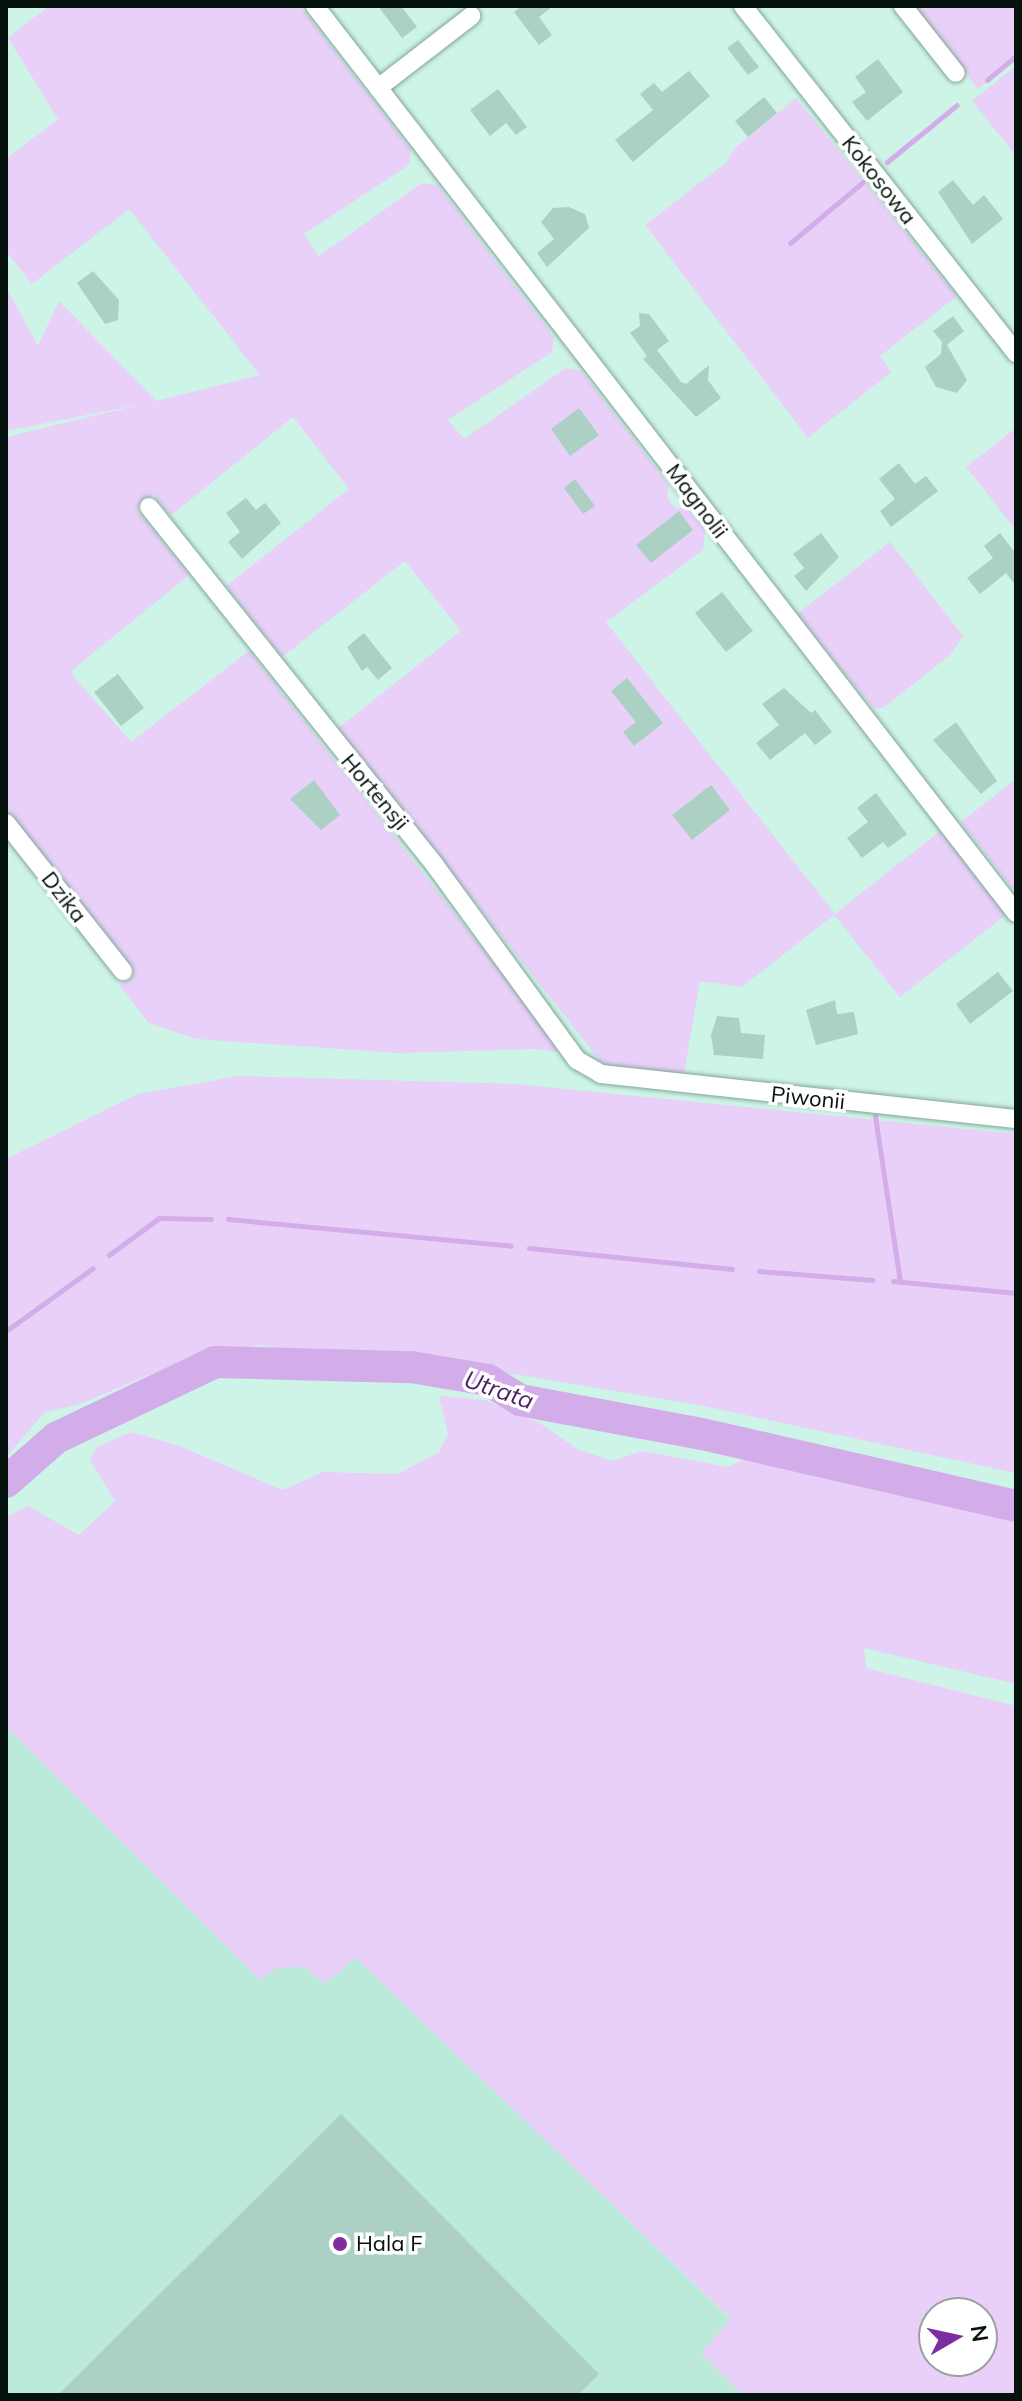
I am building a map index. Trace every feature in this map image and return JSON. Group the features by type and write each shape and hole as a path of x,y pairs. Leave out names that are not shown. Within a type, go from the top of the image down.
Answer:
{"street":[{"name":"Magnolii","path":"315,6 1016,913"},
{"name":"Kokosowa","path":"743,6 1016,353"},
{"path":"903,6 956,73"},
{"path":"378,88 471,16"},
{"name":"Hortensji","path":"149,507 434,864 565,1046 601,1074"},
{"name":"Dzika","path":"6,823 123,971"},
{"name":"Piwonii","path":"601,1074 1016,1119"}],"shaded area":[{"path":"49,6 300,6 411,150 409,165 304,234 319,256 422,183 437,185 554,337 552,352 448,420 464,439 566,368 581,371 669,485 667,497 675,508 688,509 705,530 703,550 606,622 687,726 835,914 940,831 1006,915 900,997 834,915 742,987 700,981 683,1079 622,1074 601,1062 338,728 461,631 405,561 282,657 226,586 349,489 293,417 170,516 154,494 143,501 138,511 189,575 70,672 131,742 249,651 564,1053 536,1049 398,1053 196,1039 149,1023 119,985 133,975 6,809 6,437 147,403 6,431 6,287 38,346 59,301 156,401 260,375 129,209 32,284 6,251 6,159 58,119 8,38"},
{"path":"914,6 1016,6 1016,59 978,89"},
{"path":"1016,66 1016,152 1014,153 972,101"},
{"path":"796,98 957,296 880,356 891,372 808,438 645,225 727,162 734,149"},
{"path":"1016,428 1016,530 966,467"},
{"path":"890,542 963,636 950,655 883,708 874,709 797,614"},
{"path":"1016,779 1016,893 961,822"},
{"path":"239,1076 516,1084 1016,1134 1016,1473 704,1406 520,1375 292,1353 260,1345 185,1360 80,1404 45,1412 6,1457 6,1159 138,1094"},
{"path":"439,1396 485,1400 538,1422 579,1450 613,1461 642,1451 728,1467 747,1458 1016,1522 1016,1684 864,1648 866,1668 1016,1706 1016,2395 743,2395 701,2353 731,2319 356,1958 324,1984 305,1967 277,1968 260,1980 6,1727 6,1517 28,1506 79,1535 115,1501 90,1460 97,1447 131,1432 177,1445 283,1490 323,1472 398,1474 439,1452 448,1434"},
{"path":"6,1618 731,2320 701,2353 743,2395 6,2395"}],"building":[{"path":"378,6 401,6 417,27 402,38"},
{"path":"522,6 553,6 539,17 552,35 539,45 514,12"},
{"path":"738,40 759,67 748,75 727,48"},
{"path":"878,59 903,92 867,121 852,102 866,92 855,77"},
{"path":"689,71 710,96 633,162 615,140 653,110 640,94 654,83 662,92"},
{"path":"498,89 527,127 516,135 506,123 490,136 470,110"},
{"path":"764,97 777,113 748,137 735,121"},
{"path":"953,180 973,205 984,195 1003,219 972,244 938,192"},
{"path":"569,207 585,214 589,228 547,267 537,253 554,239 541,222 553,208"},
{"path":"93,271 119,300 118,320 105,324 77,283"},
{"path":"639,313 649,314 669,341 657,350 681,382 686,384 709,365 708,380 721,398 696,417 643,359 647,356 630,333 640,326"},
{"path":"953,316 964,331 947,345 967,380 957,393 936,387 925,367 941,354 942,342 933,331"},
{"path":"579,408 599,435 570,456 551,429"},
{"path":"899,463 915,484 926,476 938,491 891,527 880,511 895,499 879,479"},
{"path":"575,479 595,506 583,514 564,488"},
{"path":"246,498 256,510 265,503 281,523 242,559 228,542 240,532 226,513"},
{"path":"679,511 693,530 651,563 636,545"},
{"path":"821,533 839,557 806,591 794,576 804,568 793,554"},
{"path":"1000,533 1016,554 1016,586 1006,573 980,594 967,578 993,558 984,546"},
{"path":"722,592 753,631 726,652 695,613"},
{"path":"364,633 392,668 378,680 367,667 362,671 347,647"},
{"path":"118,674 144,708 121,726 94,692"},
{"path":"627,678 663,723 634,746 623,732 636,722 611,691"},
{"path":"784,688 811,713 815,710 832,732 815,745 805,733 770,760 756,743 779,725 762,704"},
{"path":"956,722 997,781 981,794 933,740"},
{"path":"314,780 340,815 321,830 290,799"},
{"path":"711,785 730,810 692,840 672,815"},
{"path":"876,793 907,834 888,848 883,842 862,858 847,838 868,822 857,808"},
{"path":"998,972 1013,991 970,1024 956,1004"},
{"path":"835,1000 837,1014 854,1012 858,1034 816,1045 806,1010"},
{"path":"717,1016 739,1018 741,1033 765,1035 763,1059 714,1055 711,1035"},
{"name":"Hala F","path":"341,2114 599,2374 578,2395 58,2395"}],"waterway":[{"path":"987,80 1016,56"},
{"path":"887,162 957,105"},
{"path":"790,243 863,182"},
{"path":"875,1116 900,1282"},
{"path":"109,1255 159,1218 211,1219"},
{"path":"228,1219 511,1246"},
{"path":"529,1248 732,1269"},
{"path":"6,1331 93,1268"},
{"path":"759,1271 873,1280"},
{"path":"893,1281 1016,1293"},
{"name":"Utrata","path":"6,1482 56,1438 215,1362 411,1367 488,1380 520,1400 702,1434 1016,1506"}],"place":[{"name":"Hala F","path":"340,2244"}]}
